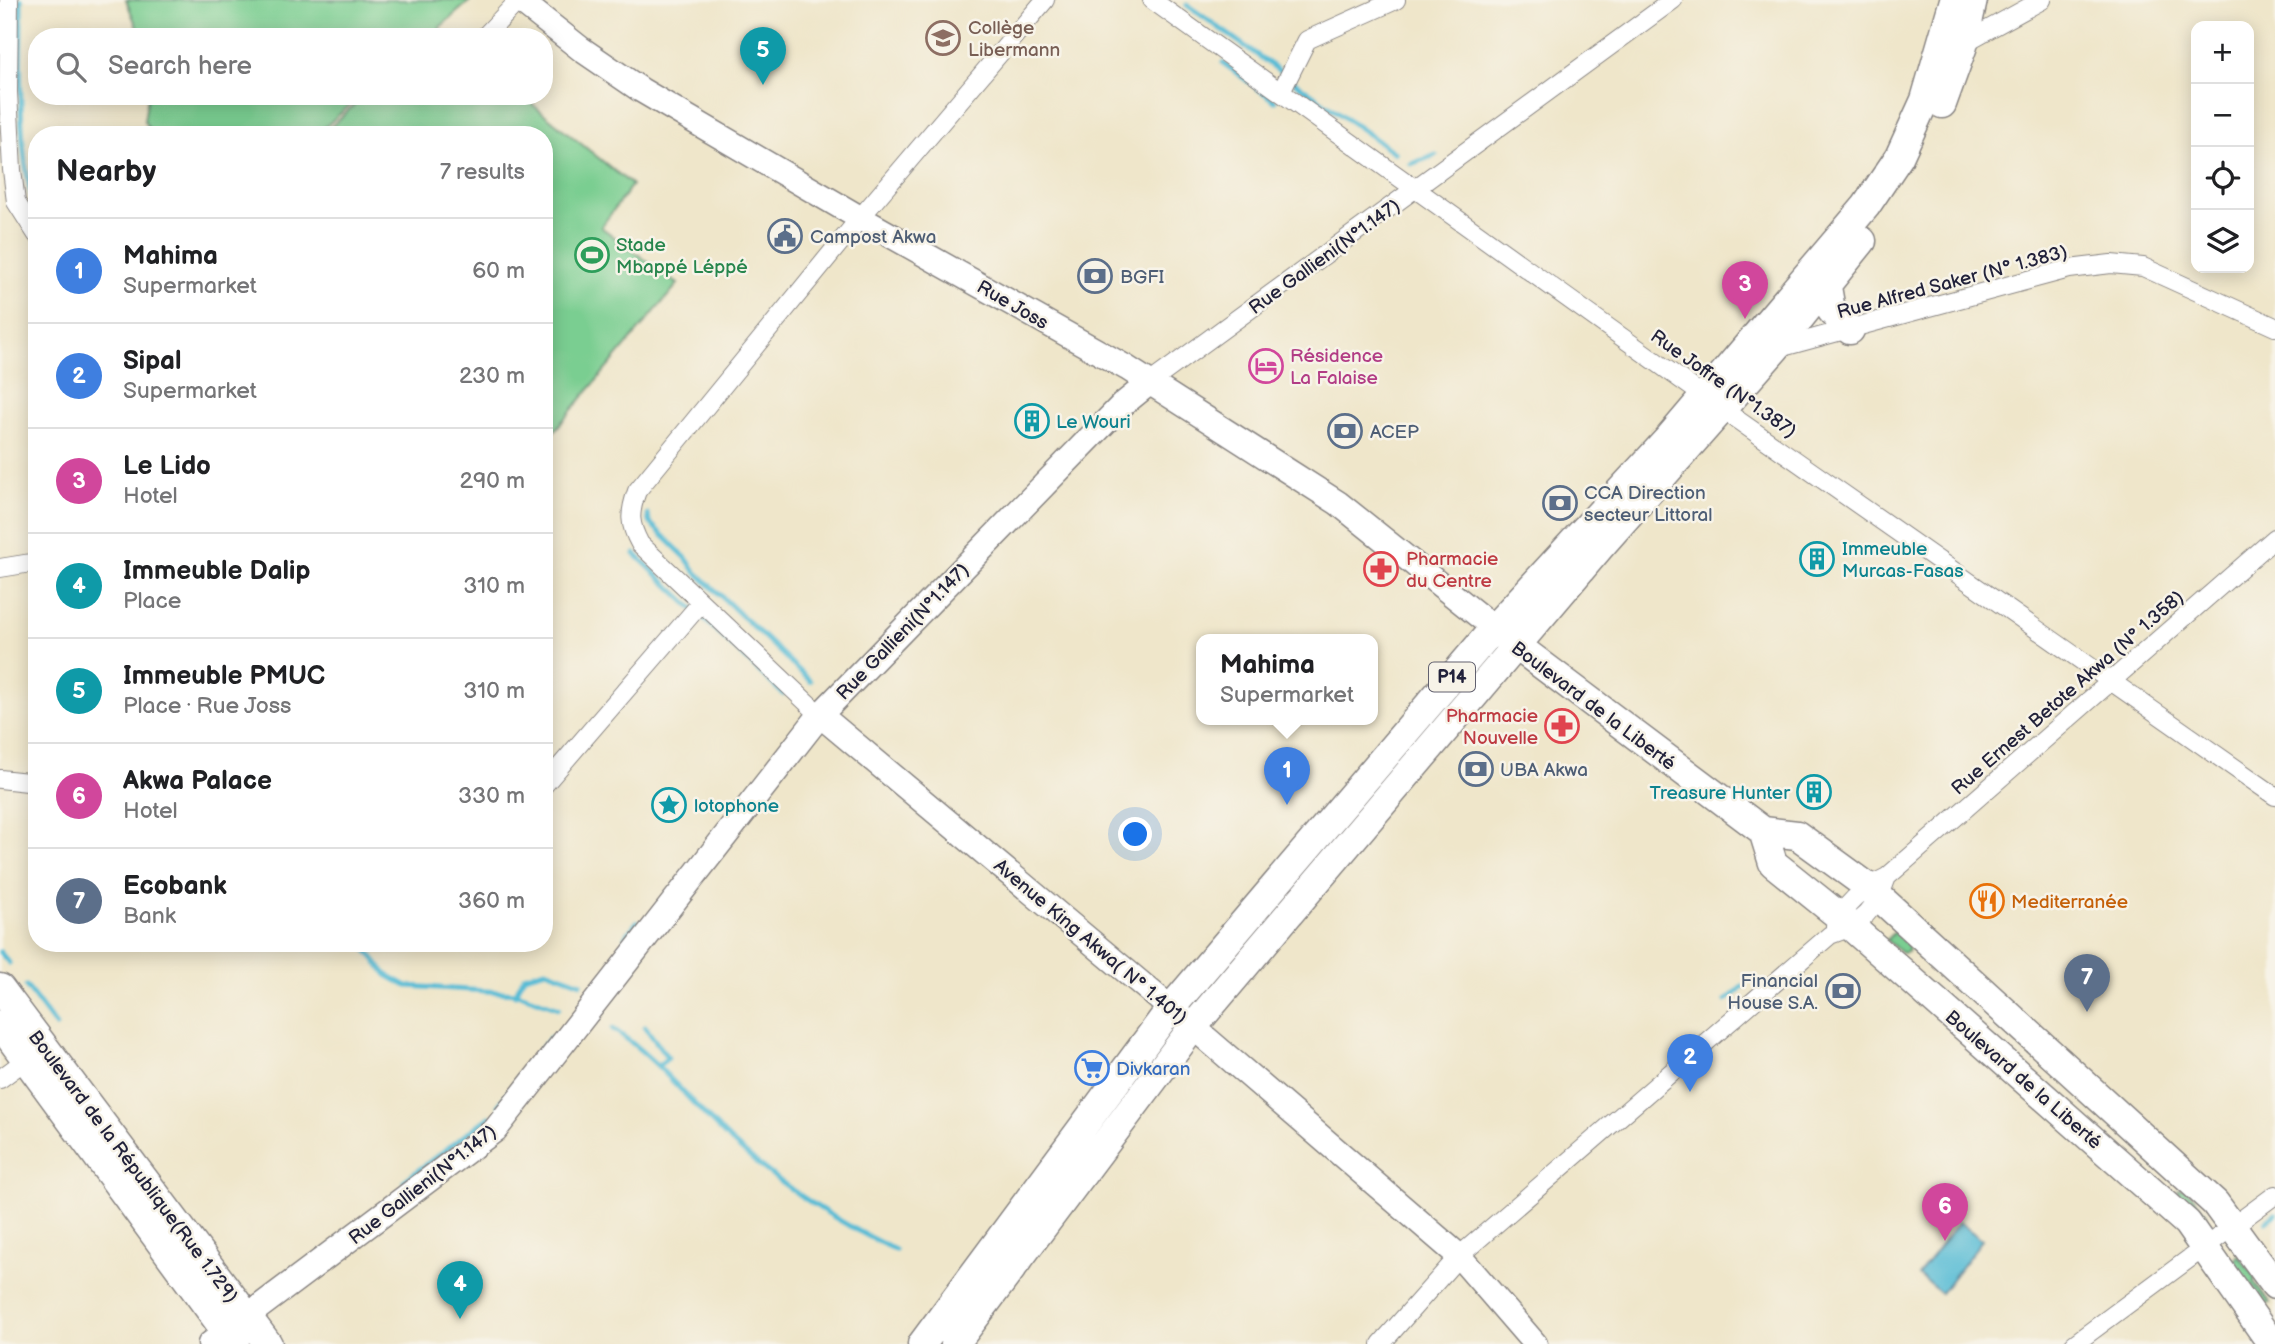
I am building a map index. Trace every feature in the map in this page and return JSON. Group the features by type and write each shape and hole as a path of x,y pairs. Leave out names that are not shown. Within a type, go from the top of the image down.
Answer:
{"main road":[{"name":"Rue Joss","path":"519,0 581,49 641,90 860,218 1127,368 1148,384 1338,503 1494,628"},
{"name":"P14","path":"1767,342 1827,287 1912,172 1942,105 1953,44 1954,0"},
{"name":"P14","path":"955,1344 1193,1027 1515,647 1714,402 1767,342 1894,165 1973,0"},
{"path":"1827,287 1831,310 1850,330"},
{"name":"Rue Gallieni(N°1.147)","path":"230,1334 495,1130 820,715 1122,405 1148,384"},
{"name":"P14","path":"922,1344 1171,1008 1494,628 1714,402"},
{"name":"Boulevard de la Liberté","path":"1494,628 1515,647 1763,831 1797,835 1878,887 2215,1203 2234,1225 2275,1284"},
{"name":"Avenue King Akwa( N° 1.401)","path":"820,715 1171,1008 1460,1256 1535,1344"},
{"name":"Boulevard de la Liberté","path":"1763,831 1773,863 1841,926 2187,1223 2272,1344"},
{"name":"Boulevard de la République(Rue 1.729)","path":"0,988 6,1024 35,1054 230,1334 268,1344"}],"street":[{"path":"9,0 12,170 16,202 28,221"},
{"path":"493,28 519,0"},
{"path":"860,218 1045,0"},
{"name":"Rue Joffre (N°1.387)","path":"1152,0 1714,402 2113,679 2275,796"},
{"path":"1281,92 1307,40 1396,0"},
{"name":"Rue Gallieni(N°1.147)","path":"1148,384 1673,0"},
{"path":"1953,44 2042,0"},
{"name":"Avenue King Akwa( N° 1.401)","path":"820,715 640,544 631,527 631,508 637,491 860,218"},
{"name":"Rue Alfred Saker (N° 1.383)","path":"1767,342 1850,330 2069,269 2111,264 2143,267 2275,327"},
{"name":"Rue Ernest Betote Akwa (N° 1.358)","path":"1381,1344 1460,1256 1841,926 1878,887 2275,538"},
{"path":"0,568 28,563"},
{"path":"553,775 701,603"},
{"path":"0,779 28,782"},
{"path":"0,1079 35,1054"},
{"path":"2074,1344 2275,1195"}],"green space":[{"path":"126,0 471,0 439,28 137,28"},
{"path":"147,105 350,105 326,126 147,126 144,121"},
{"name":"Stade Mbappé Léppé","path":"354,105 533,105 632,185 601,227 678,284 553,432 553,126 332,126"},
{"path":"1895,931 1909,945 1908,952 1902,953 1886,940"},
{"path":"2186,1189 2206,1215 2197,1214 2179,1198 2178,1190"},
{"path":"2238,1255 2255,1276 2255,1283 2270,1303 2266,1305 2251,1284 2246,1282 2233,1262"}],"water":[{"path":"1959,1222 1982,1240 1941,1293 1918,1275"}],"waterway":[{"path":"21,0 23,138 28,178"},
{"path":"1187,5 1284,74"},
{"path":"1223,63 1275,101"},
{"path":"1292,80 1395,153"},
{"path":"1411,164 1436,155"},
{"path":"648,514 649,522 686,558 695,571 810,681"},
{"path":"635,554 783,694"},
{"path":"625,937 637,922"},
{"path":"0,952 9,963"},
{"path":"368,952 387,975 407,986 517,993 559,1008"},
{"path":"515,995 524,976 546,970 581,983"},
{"path":"26,986 56,1026"},
{"path":"1726,1001 1743,986"},
{"path":"645,1027 668,1058 659,1065"},
{"path":"613,1029 645,1054 715,1126 768,1172 830,1214 895,1250"},
{"path":"499,1105 550,1038"},
{"path":"404,1181 489,1117"},
{"path":"2266,1221 2275,1214"}],"place":[{"name":"Collège Libermann","path":"943,38"},
{"name":"Immeuble PMUC","path":"763,85"},
{"name":"Campost Akwa","path":"785,236"},
{"name":"Stade Mbappé Léppé","path":"592,255"},
{"name":"BGFI","path":"1095,276"},
{"name":"Le Lido","path":"1745,319"},
{"name":"Résidence La Falaise","path":"1266,366"},
{"name":"Le Wouri","path":"1032,421"},
{"name":"ACEP","path":"1345,431"},
{"name":"CCA Direction secteur Littoral","path":"1560,503"},
{"name":"Immeuble Murcas-Fasas","path":"1817,559"},
{"name":"Pharmacie du Centre","path":"1381,569"},
{"name":"Pharmacie Nouvelle","path":"1562,726"},
{"name":"UBA Akwa","path":"1476,769"},
{"name":"Treasure Hunter","path":"1814,792"},
{"name":"lotophone","path":"669,805"},
{"name":"Mahima","path":"1287,805"},
{"name":"Mediterranée","path":"1987,901"},
{"name":"Financial House S.A.","path":"1843,991"},
{"name":"Ecobank","path":"2087,1012"},
{"name":"Divkaran","path":"1092,1068"},
{"name":"Sipal","path":"1690,1092"},
{"name":"Akwa Palace","path":"1945,1241"},
{"name":"Immeuble Dalip","path":"460,1319"}]}
